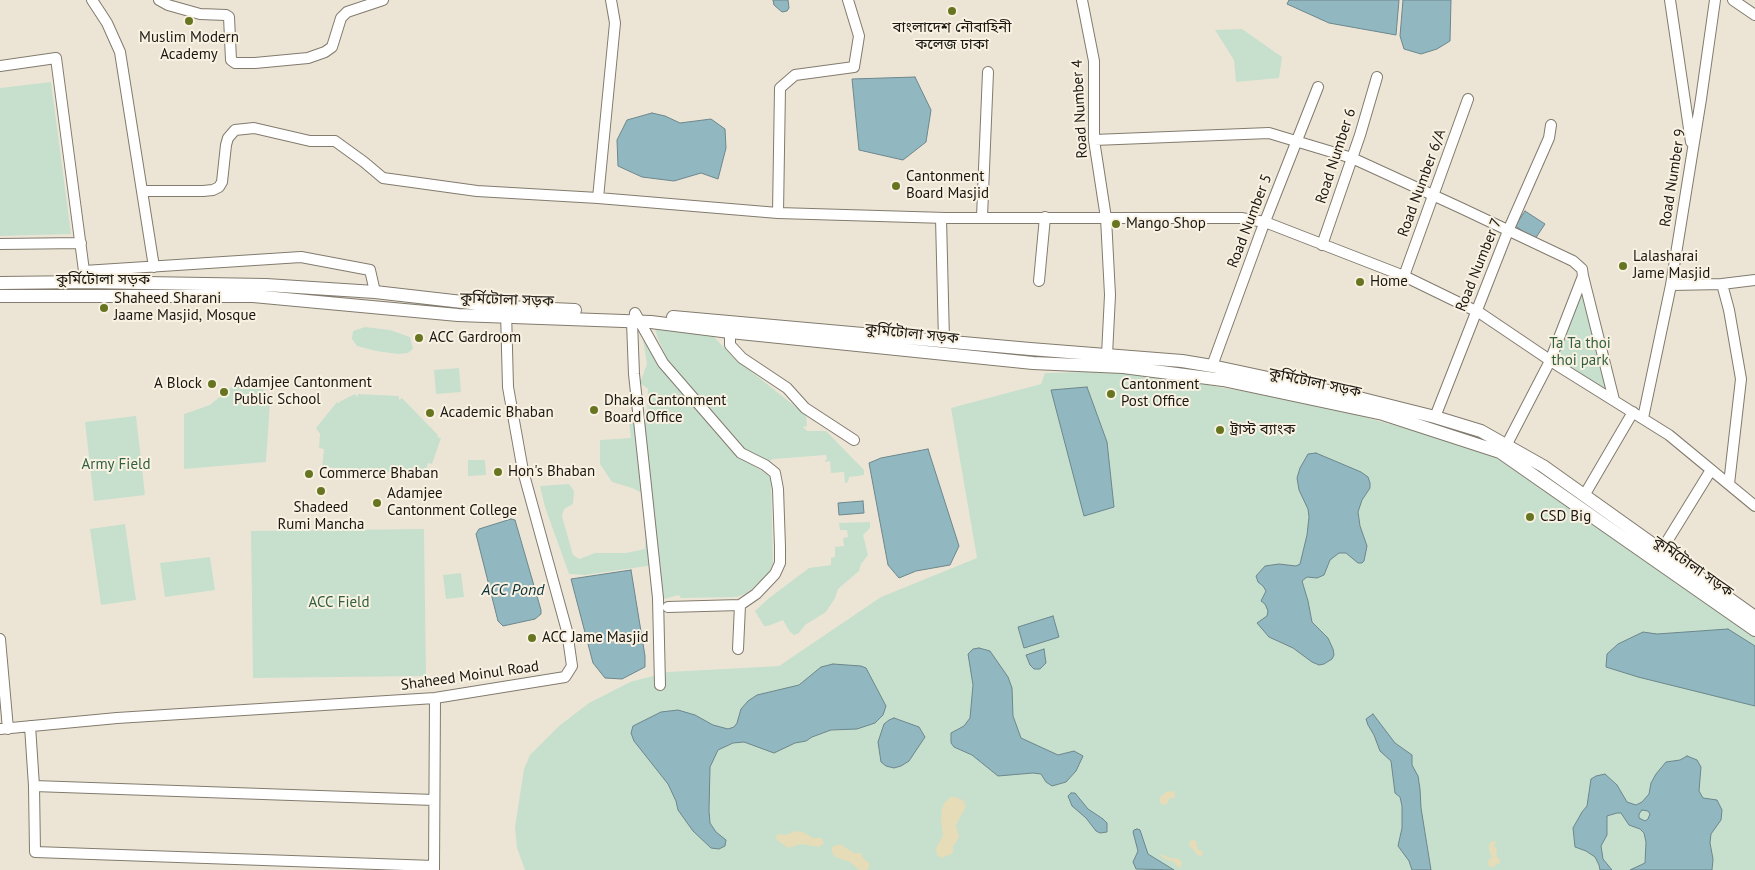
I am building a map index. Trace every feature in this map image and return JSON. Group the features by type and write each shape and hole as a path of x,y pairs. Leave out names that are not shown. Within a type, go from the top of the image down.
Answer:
{"main road":[{"name":"কুর্মিটোলা সড়ক","path":"0,283 84,277 266,284 375,292 506,312 636,319 944,341 1182,361 1212,366 1343,394 1481,431 1544,466 1755,617"},
{"name":"কুর্মিটোলা সড়ক","path":"0,296 253,296 458,315 506,312"},
{"name":"কুর্মিটোলা সড়ক","path":"732,327 1033,362 1123,367 1223,380 1383,414 1484,445 1500,452 1755,630"}],"street":[{"path":"92,0 107,23 120,52 154,267"},
{"path":"159,0 168,5 200,14 226,14 229,16 231,60 236,63 255,63 308,58 325,52 332,47 340,18 347,12 383,0"},
{"path":"598,198 615,24 611,0"},
{"path":"778,213 780,88 795,76 854,67 859,36 848,0"},
{"name":"Road Number 4","path":"1082,0 1094,61 1094,140 1106,218 1110,295 1107,355"},
{"path":"1670,0 1692,153"},
{"name":"Road Number 9","path":"1643,418 1671,286 1715,0"},
{"path":"1733,0 1755,15"},
{"path":"0,66 56,58 84,277 154,267 301,257 370,270 375,292"},
{"path":"982,218 988,72"},
{"name":"Road Number 6","path":"1322,245 1377,77"},
{"name":"Road Number 5","path":"1212,366 1265,222 1318,87"},
{"name":"Road Number 6/A","path":"1404,276 1468,99"},
{"name":"Road Number 7","path":"1436,418 1508,231 1549,138 1551,124"},
{"path":"142,191 203,191 219,187 224,176 228,138 235,130 254,128 310,141 335,142 384,178 477,191 598,198 778,213 941,218 1242,218 1265,222 1404,276 1476,312 1550,361 1669,435 1755,506"},
{"path":"1094,140 1269,133 1352,158 1573,261 1582,269 1614,400"},
{"path":"1039,281 1044,217"},
{"path":"941,218 944,341"},
{"path":"0,244 81,243"},
{"path":"1507,444 1550,361 1584,276"},
{"path":"1671,286 1722,284 1755,280"},
{"path":"1722,284 1742,379 1729,484"},
{"name":"Shaheed Moinul Road","path":"4,729 117,718 435,698 560,678 569,673 572,666 567,631 523,471 508,387 506,312"},
{"path":"636,319 663,363 741,454 775,473 778,489 780,563 769,581 756,594 740,605 668,607"},
{"path":"636,319 634,374 658,598 660,684"},
{"path":"732,327 730,345 742,358 787,388 805,408 854,440"},
{"path":"1585,494 1633,412"},
{"path":"1662,551 1711,470"},
{"path":"738,650 740,605"},
{"path":"0,639 4,729"},
{"path":"30,726 34,786 35,852 434,868 435,698"},
{"path":"34,786 434,800"}],"green space":[{"path":"1242,29 1282,57 1279,78 1236,82 1234,60 1215,30"},
{"path":"51,82 71,234 0,236 0,88"},
{"name":"Ta Ta thoi thoi park","path":"1583,283 1611,395 1554,360"},
{"path":"654,325 712,335 734,358 806,415 807,426 803,427 807,431 826,431 864,470 864,475 849,477 848,482 845,483 844,472 831,473 830,461 825,462 827,459 826,455 774,459 765,462 749,453 739,444 727,446 730,446 747,462 771,478 773,563 768,575 747,593 737,597 681,598 679,595 664,599 660,594 661,564 585,575 569,574 545,507 540,486 569,484 574,491 573,504 564,509 562,516 573,555 579,559 595,553 626,553 645,549 647,515 644,494 612,482 600,464 600,440 631,438 629,422 647,412 648,389 640,383 647,364 642,334 667,376 673,371 658,339"},
{"path":"365,327 390,330 410,337 413,349 408,353 398,354 357,346 352,339 353,331"},
{"path":"459,368 461,392 436,394 434,370"},
{"path":"1129,371 1325,406 1486,451 1755,633 1755,870 525,870 517,848 515,827 524,769 530,755 559,726 589,703 630,682 668,672 779,666 881,597 977,558 951,408 1041,384 1045,373"},
{"path":"236,383 260,384 270,402 266,462 184,469 184,414 210,405"},
{"path":"355,394 357,397 358,394 399,396 399,400 402,398 438,435 437,437 441,438 432,464 428,463 424,475 322,467 324,449 319,448 320,434 316,428 337,402 340,404 339,402"},
{"name":"Army Field","path":"136,416 145,495 94,501 85,422"},
{"path":"468,460 485,460 486,475 468,476"},
{"path":"870,522 870,528 863,535 868,555 861,564 859,571 838,589 835,598 826,612 805,625 799,633 794,635 783,620 764,626 755,611 769,598 809,568 831,565 831,558 835,557 835,547 844,546 843,538 848,537 847,530 840,530 839,523"},
{"path":"125,524 136,600 101,605 90,529"},
{"name":"ACC Field","path":"424,529 426,676 253,678 251,531"},
{"path":"210,557 215,590 165,597 160,563"},
{"path":"461,573 464,597 446,599 443,575"}],"sand":[{"path":"1173,791 1175,798 1170,798 1166,805 1161,804 1159,800 1161,796 1166,792"},
{"path":"951,797 963,800 966,806 956,825 959,837 953,847 953,853 942,858 937,855 936,850 943,836 942,808"},
{"path":"795,831 803,832 813,838 822,838 824,843 819,847 801,844 788,848 777,840 776,836 778,834 786,835"},
{"path":"1191,840 1196,841 1198,850 1203,851 1202,856 1197,855 1190,847 1189,843"},
{"path":"1492,841 1496,842 1494,846 1497,849 1496,855 1500,860 1500,863 1496,864 1493,868 1488,865 1489,859 1492,858 1489,845"},
{"path":"840,844 854,853 861,853 863,858 870,864 868,870 859,870 850,862 835,857 832,847"},
{"path":"1161,854 1179,859 1182,863 1181,867 1179,868 1174,862 1165,859"}],"water":[{"path":"773,0 788,0 789,8 787,11 782,12 774,5"},
{"path":"1289,0 1399,0 1396,35 1329,23 1287,4"},
{"path":"1403,0 1451,0 1450,41 1437,49 1421,54 1404,49 1400,36"},
{"path":"915,77 931,110 926,142 903,160 859,150 852,79"},
{"path":"652,113 665,116 680,123 711,119 725,129 726,148 718,179 701,173 674,181 642,177 618,166 617,140 627,120"},
{"path":"1525,211 1545,224 1535,239 1515,226"},
{"path":"1087,387 1107,442 1114,507 1084,516 1051,390"},
{"path":"928,449 959,546 950,565 916,571 899,578 888,565 869,463 881,458"},
{"path":"1316,453 1361,472 1368,477 1370,483 1370,488 1362,500 1358,512 1360,526 1367,546 1364,561 1358,563 1346,553 1339,553 1330,560 1324,575 1317,578 1307,577 1302,581 1312,622 1328,638 1333,649 1334,655 1332,659 1319,665 1293,648 1269,637 1257,623 1267,616 1268,611 1265,604 1261,601 1266,591 1258,582 1256,576 1265,566 1279,564 1296,566 1300,564 1309,517 1308,509 1299,490 1297,478 1308,454"},
{"path":"863,501 864,513 839,515 838,503"},
{"name":"ACC Pond","path":"511,519 515,520 541,614 535,619 503,626 498,621 476,534 479,529"},
{"path":"631,570 645,656 645,667 622,679 605,678 593,663 571,579"},
{"path":"1053,616 1059,637 1024,648 1018,627"},
{"path":"1728,629 1755,646 1755,706 1638,677 1606,667 1607,654 1618,644 1643,632 1657,634"},
{"path":"979,648 990,651 1008,677 1012,688 1013,716 1021,738 1058,755 1074,751 1083,756 1076,771 1066,782 1052,786 1046,782 1041,774 1033,773 998,776 972,755 954,747 951,743 951,733 964,726 970,718 973,685 968,654 973,649"},
{"path":"1044,649 1046,663 1040,669 1034,669 1026,655"},
{"path":"833,664 866,668 886,706 883,715 875,723 857,729 831,730 774,753 744,742 733,743 718,750 710,767 710,823 716,832 726,840 725,846 719,849 711,848 693,831 678,810 668,784 634,741 631,733 633,726 661,712 678,710 695,715 713,725 728,729 734,727 741,709 757,695 799,685 821,667"},
{"path":"1373,714 1395,743 1412,755 1412,765 1418,776 1431,870 1412,870 1409,861 1398,846 1402,828 1402,806 1400,797 1395,793 1391,761 1380,751 1366,719"},
{"path":"894,718 919,727 925,737 909,761 894,768 886,766 881,762 878,742 884,724"},
{"path":"1687,756 1697,760 1701,767 1699,791 1703,798 1717,800 1722,810 1721,820 1711,834 1712,870 1630,870 1645,863 1646,842 1644,833 1640,829 1629,825 1621,813 1607,816 1607,835 1601,846 1603,859 1612,870 1600,870 1595,857 1575,847 1573,828 1587,806 1591,779 1605,774 1617,785 1627,802 1636,805 1642,802 1649,794 1651,783 1666,762 1680,760","holes":["1642,810 1648,811 1650,814 1648,819 1645,821 1639,818"]},
{"path":"1071,793 1075,793 1088,809 1107,823 1107,832 1100,833 1096,831 1086,818 1072,806 1068,796"},
{"path":"1137,829 1140,830 1148,854 1174,870 1136,869 1133,862 1138,851 1133,832"}],"place":[{"name":"বাংলাদেশ নৌবাহিনী কলেজ ঢাকা","path":"952,11"},
{"name":"Muslim Modern Academy","path":"189,21"},
{"name":"Cantonment Board Masjid","path":"896,186"},
{"name":"Mango Shop","path":"1116,224"},
{"name":"Lalasharai Jame Masjid","path":"1623,266"},
{"name":"Home","path":"1360,282"},
{"name":"Shaheed Sharani Jaame Masjid, Mosque","path":"104,308"},
{"name":"ACC Gardroom","path":"419,338"},
{"name":"A Block","path":"212,384"},
{"name":"Adamjee Cantonment Public School","path":"224,392"},
{"name":"Cantonment Post Office","path":"1111,394"},
{"name":"Dhaka Cantonment Board Office","path":"594,410"},
{"name":"Academic Bhaban","path":"430,413"},
{"name":"ট্রাস্ট ব্যাংক","path":"1220,430"},
{"name":"Hon's Bhaban","path":"498,472"},
{"name":"Commerce Bhaban","path":"309,474"},
{"name":"Shadeed Rumi Mancha","path":"321,491"},
{"name":"Adamjee Cantonment College","path":"377,503"},
{"name":"CSD Big","path":"1530,517"},
{"name":"ACC Jame Masjid","path":"532,638"}]}
